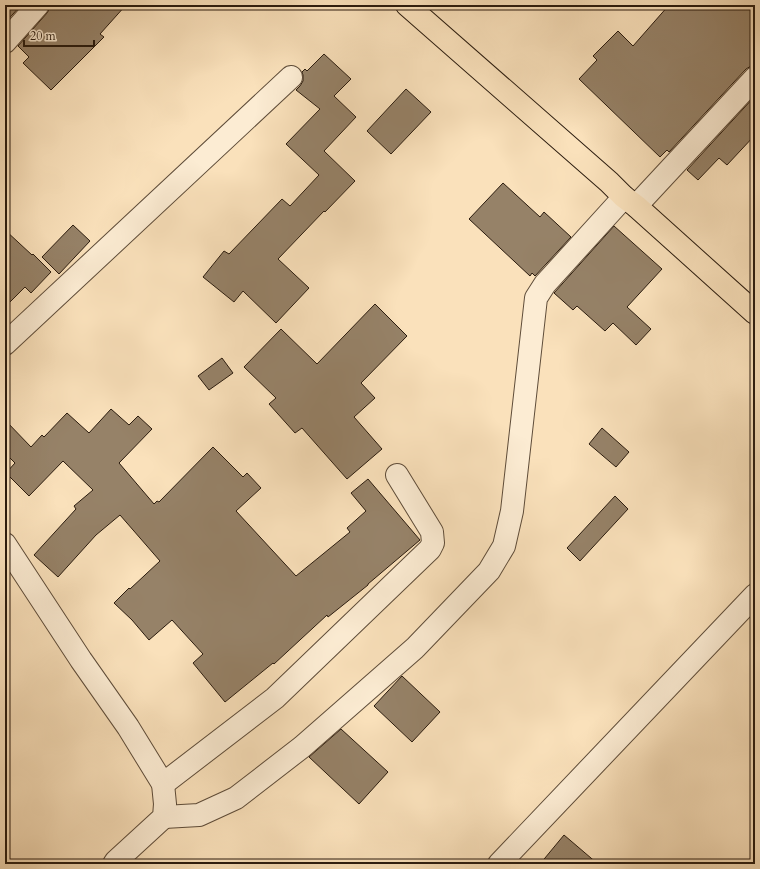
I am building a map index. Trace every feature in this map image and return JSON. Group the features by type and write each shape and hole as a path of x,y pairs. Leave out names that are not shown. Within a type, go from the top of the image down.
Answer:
{"main road":[{"path":"407,5 609,182 755,313"}],"street":[{"path":"5,42 38,5"},
{"path":"5,344 291,77"},
{"path":"114,864 164,817 199,815 236,798 302,746 415,648 489,571 504,546 512,510 536,298 545,284 755,78"},
{"path":"163,784 275,698 430,549 433,543 432,532 397,475"},
{"path":"5,544 81,660 128,727 163,784 164,817"},
{"path":"498,864 755,595"}],"building":[{"path":"5,5 21,5 5,23"},
{"path":"50,5 126,5 100,34 104,37 51,90 23,63 29,57 18,46 47,13"},
{"path":"669,5 755,5 755,66 751,66 746,69 669,152 667,150 660,157 579,79 597,60 593,56 618,31 633,46"},
{"path":"324,54 351,79 334,96 356,117 324,151 355,181 278,259 309,288 276,323 243,291 234,302 203,277 224,251 229,254 282,199 290,206 319,175 286,144 320,109 296,90 303,81 302,72 305,69 307,71"},
{"path":"406,89 431,112 391,154 367,131"},
{"path":"755,96 755,135 727,165 719,158 698,180 687,170"},
{"path":"503,183 540,217 544,212 571,237 535,276 532,273 530,276 469,219"},
{"path":"73,225 90,241 59,274 42,257"},
{"path":"614,226 662,269 627,307 651,329 636,345 613,323 605,331 577,306 573,310 554,293"},
{"path":"5,230 51,272 31,293 25,287 5,307"},
{"path":"375,304 407,336 361,383 375,398 354,417 382,449 347,479 302,428 295,433 269,404 276,398 244,367 281,329 317,364"},
{"path":"222,358 233,373 209,390 198,376"},
{"path":"111,409 129,425 138,416 152,429 119,463 154,504 157,501 159,502 213,447 243,477 247,473 261,488 236,511 296,576 350,532 347,528 366,511 351,493 368,479 420,540 368,585 328,617 327,615 274,664 273,663 225,702 193,663 203,654 172,620 149,640 132,620 114,603 160,561 120,515 96,535 58,577 34,555 76,509 74,506 93,490 63,461 29,496 6,473 15,463 5,453 5,420 31,447 42,435 44,437 67,413 89,433"},
{"path":"602,428 629,452 616,467 589,444"},
{"path":"615,496 628,509 580,561 567,548"},
{"path":"402,676 440,712 412,742 374,706"},
{"path":"341,729 388,772 359,804 309,757"},
{"path":"564,835 598,864 540,864"}]}
